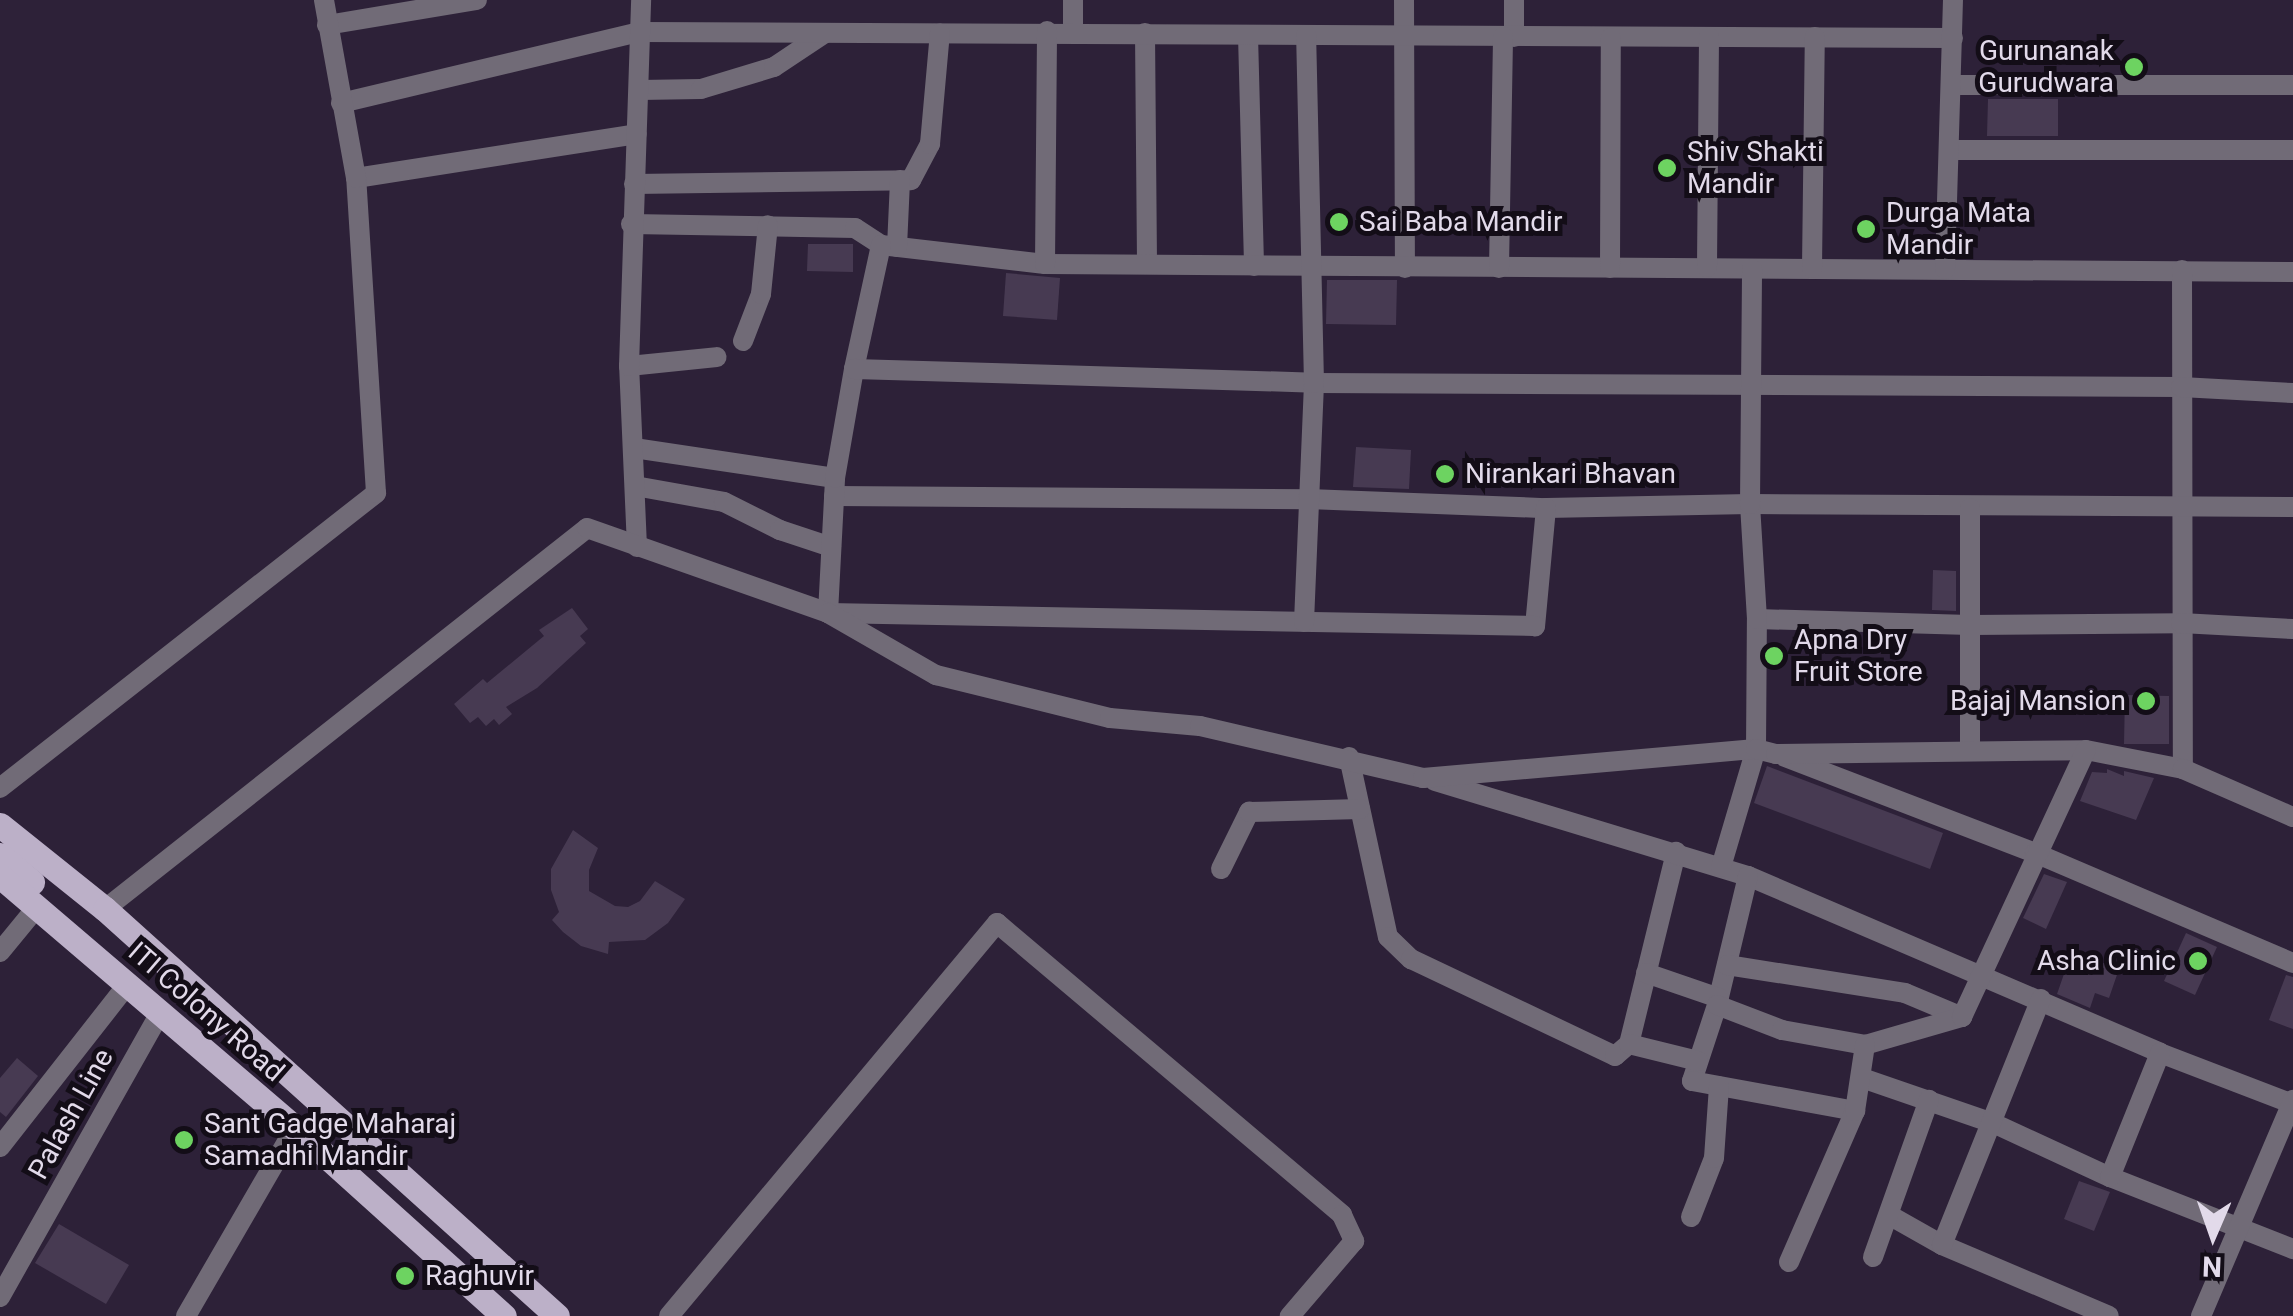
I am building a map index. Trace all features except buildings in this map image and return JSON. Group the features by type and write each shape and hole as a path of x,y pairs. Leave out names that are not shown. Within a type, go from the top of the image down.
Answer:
{"main road":[{"path":"0,824 105,909 557,1316"},
{"path":"0,855 140,973 144,997"},
{"name":"ITI Colony Road","path":"0,876 295,1128 504,1316"}],"street":[{"path":"0,788 376,492 356,178 324,0"},
{"path":"327,25 477,0"},
{"path":"637,547 629,366 641,0"},
{"path":"1073,32 1074,0"},
{"path":"1404,0 1406,268"},
{"path":"1499,268 1514,0"},
{"path":"1945,269 1953,0"},
{"path":"1045,264 1047,31"},
{"path":"342,103 640,32 1954,38"},
{"path":"640,90 701,89 774,67 826,32"},
{"path":"634,184 911,180 930,144 940,32"},
{"path":"1145,33 1147,264"},
{"path":"1248,35 1254,266"},
{"path":"1304,622 1314,383 1306,36"},
{"path":"1707,268 1710,37"},
{"path":"1812,268 1816,37"},
{"path":"1610,268 1611,38"},
{"path":"1953,85 2293,85"},
{"path":"356,178 638,134"},
{"path":"1951,150 2293,150"},
{"path":"828,613 834,487 854,369 889,246 900,180"},
{"path":"631,224 856,228 889,246 1045,264 1314,270 1812,268 2293,272"},
{"path":"744,340 761,294 768,225"},
{"path":"1720,867 1766,752 1750,504 1752,269"},
{"path":"2182,270 2183,769"},
{"path":"629,366 717,357"},
{"path":"854,369 1314,383 2181,387 2293,393"},
{"path":"634,448 834,487 1546,508 1750,504 1970,508 2182,504 2293,508"},
{"path":"635,486 724,502 780,530 831,548"},
{"path":"828,613 1535,626 1546,508"},
{"path":"1970,508 1970,750"},
{"path":"105,909 587,528 828,613 936,674 1110,718 1200,726 1349,758 1748,876 2160,1053 2293,1103 2201,1316"},
{"path":"1757,619 1970,625 2181,623 2293,628"},
{"path":"1423,778 1766,752 2086,750 2183,769 2293,817"},
{"path":"1646,973 1782,1030 1865,1046 1962,1017 2086,750"},
{"path":"1766,752 2035,853 2293,964"},
{"path":"1349,758 1388,937 1412,959 1616,1056 1629,1044 1676,852"},
{"path":"1221,869 1250,812 1360,809"},
{"path":"1748,876 1718,1002 1692,1081 1855,1111"},
{"path":"0,952 37,907"},
{"path":"669,1316 998,923 1342,1215 1354,1241 1290,1316"},
{"path":"1727,965 1905,993 1962,1017"},
{"path":"0,1147 144,997"},
{"name":"Palash Line","path":"0,1297 144,997"},
{"path":"1942,1245 2041,999"},
{"path":"1629,1044 1698,1061"},
{"path":"1789,1262 1855,1111 1865,1046"},
{"path":"2110,1177 2160,1053"},
{"path":"1862,1078 1993,1123 2110,1177 2293,1249"},
{"path":"1690,1217 1714,1158 1719,1086"},
{"path":"1873,1257 1929,1100"},
{"path":"186,1316 295,1128"},
{"path":"1889,1215 1942,1245 2109,1316"}],"place":[{"name":"Gurunanak Gurudwara","path":"2134,67"},
{"name":"Shiv Shakti Mandir","path":"1667,168"},
{"name":"Sai Baba Mandir","path":"1339,222"},
{"name":"Durga Mata Mandir","path":"1866,229"},
{"name":"Nirankari Bhavan","path":"1445,474"},
{"name":"Apna Dry Fruit Store","path":"1774,656"},
{"name":"Bajaj Mansion","path":"2146,701"},
{"name":"Asha Clinic","path":"2198,961"},
{"name":"Sant Gadge Maharaj Samadhi Mandir","path":"184,1140"},
{"name":"Raghuvir","path":"405,1276"}]}
